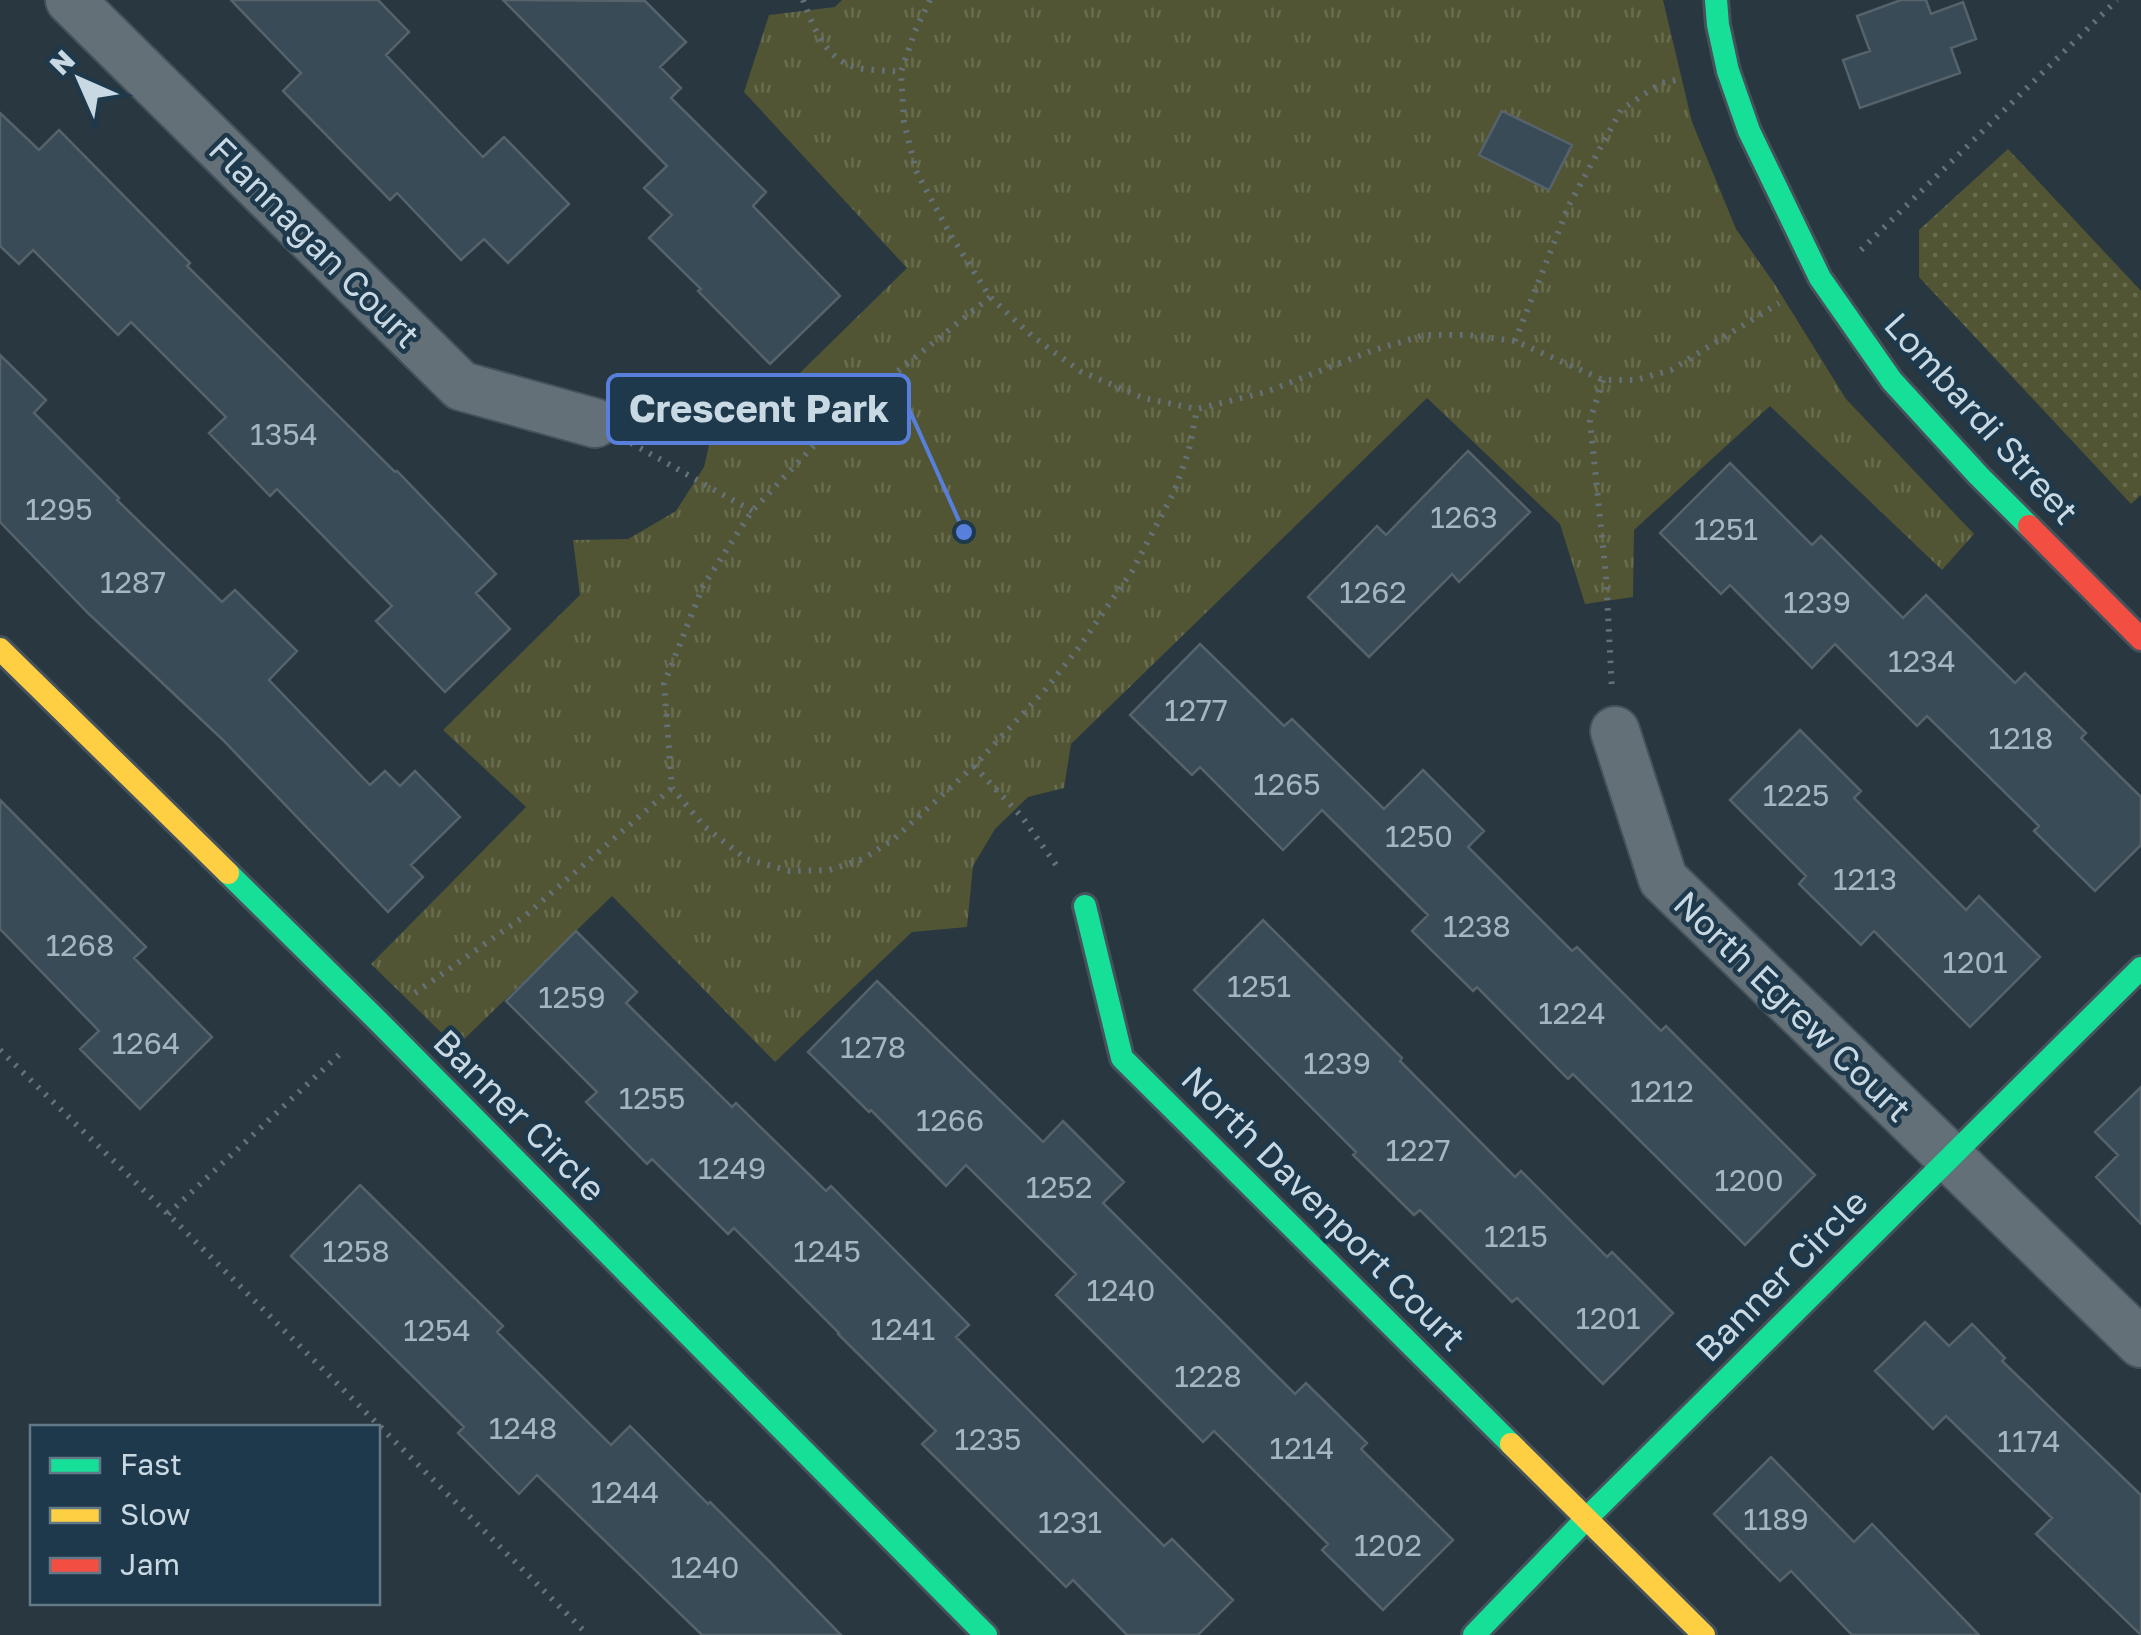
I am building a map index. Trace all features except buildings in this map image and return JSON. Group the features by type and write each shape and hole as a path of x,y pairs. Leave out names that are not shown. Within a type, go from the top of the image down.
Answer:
{"street":[{"name":"Flannagan Court","path":"70,0 461,386 595,423"},
{"name":"Lombardi Street","path":"1716,0 1728,72 1749,131 1820,278 1892,380 1978,476 2141,639"},
{"name":"Banner Circle","path":"0,649 377,1020 986,1635"},
{"name":"North Egrew Court","path":"1615,731 1663,880 2141,1343"},
{"name":"North Davenport Court","path":"1084,906 1122,1058 1704,1635"},
{"name":"Banner Circle","path":"1474,1635 2141,968"}],"path":[{"path":"803,0 814,30 830,52 853,67 901,72"},
{"path":"930,0 901,72 904,122 916,170 990,297 1032,336 1080,371 1143,398 1197,409 1266,392 1370,351 1424,335 1515,341 1603,380 1636,380 1671,370 1857,254 2117,0"},
{"path":"1515,341 1569,205 1621,110 1662,83 1728,72"},
{"path":"990,297 841,417 752,511 703,586 664,684 672,788 705,827 746,858 790,871 829,870 863,859 894,840 974,766 1046,690 1132,571 1174,492 1189,450 1197,409"},
{"path":"1603,380 1590,421 1606,576 1615,731"},
{"path":"595,423 752,511"},
{"path":"974,766 1022,816 1084,906"},
{"path":"0,1050 378,1425"},
{"path":"380,1427 588,1635"}],"green space":[{"path":"842,0 1663,0 1692,122 1736,229 1846,399 1974,534 1942,570 1770,406 1634,530 1633,597 1585,604 1560,524 1427,398 1071,744 1064,788 1028,797 995,829 973,866 967,927 912,932 775,1062 612,896 456,1047 371,964 526,807 443,730 580,595 573,540 628,539 676,511 704,467 718,406 758,414 907,268 744,92 769,15 835,7"},
{"path":"2008,149 2141,291 2141,495 2131,504 1919,277 1919,230"}],"traffic: fast":[{"path":"1716,0 1728,71 1749,131 1820,278 1892,381 2029,526"},
{"path":"228,873 986,1635"},
{"path":"1085,906 1122,1058 1511,1444"},
{"path":"1474,1635 2141,968"}],"traffic: slow":[{"path":"0,649 228,873"},
{"path":"1511,1444 1704,1635"}],"traffic: jam":[{"path":"2029,526 2141,639"}],"place":[{"name":"Crescent Park","path":"964,532"}]}
